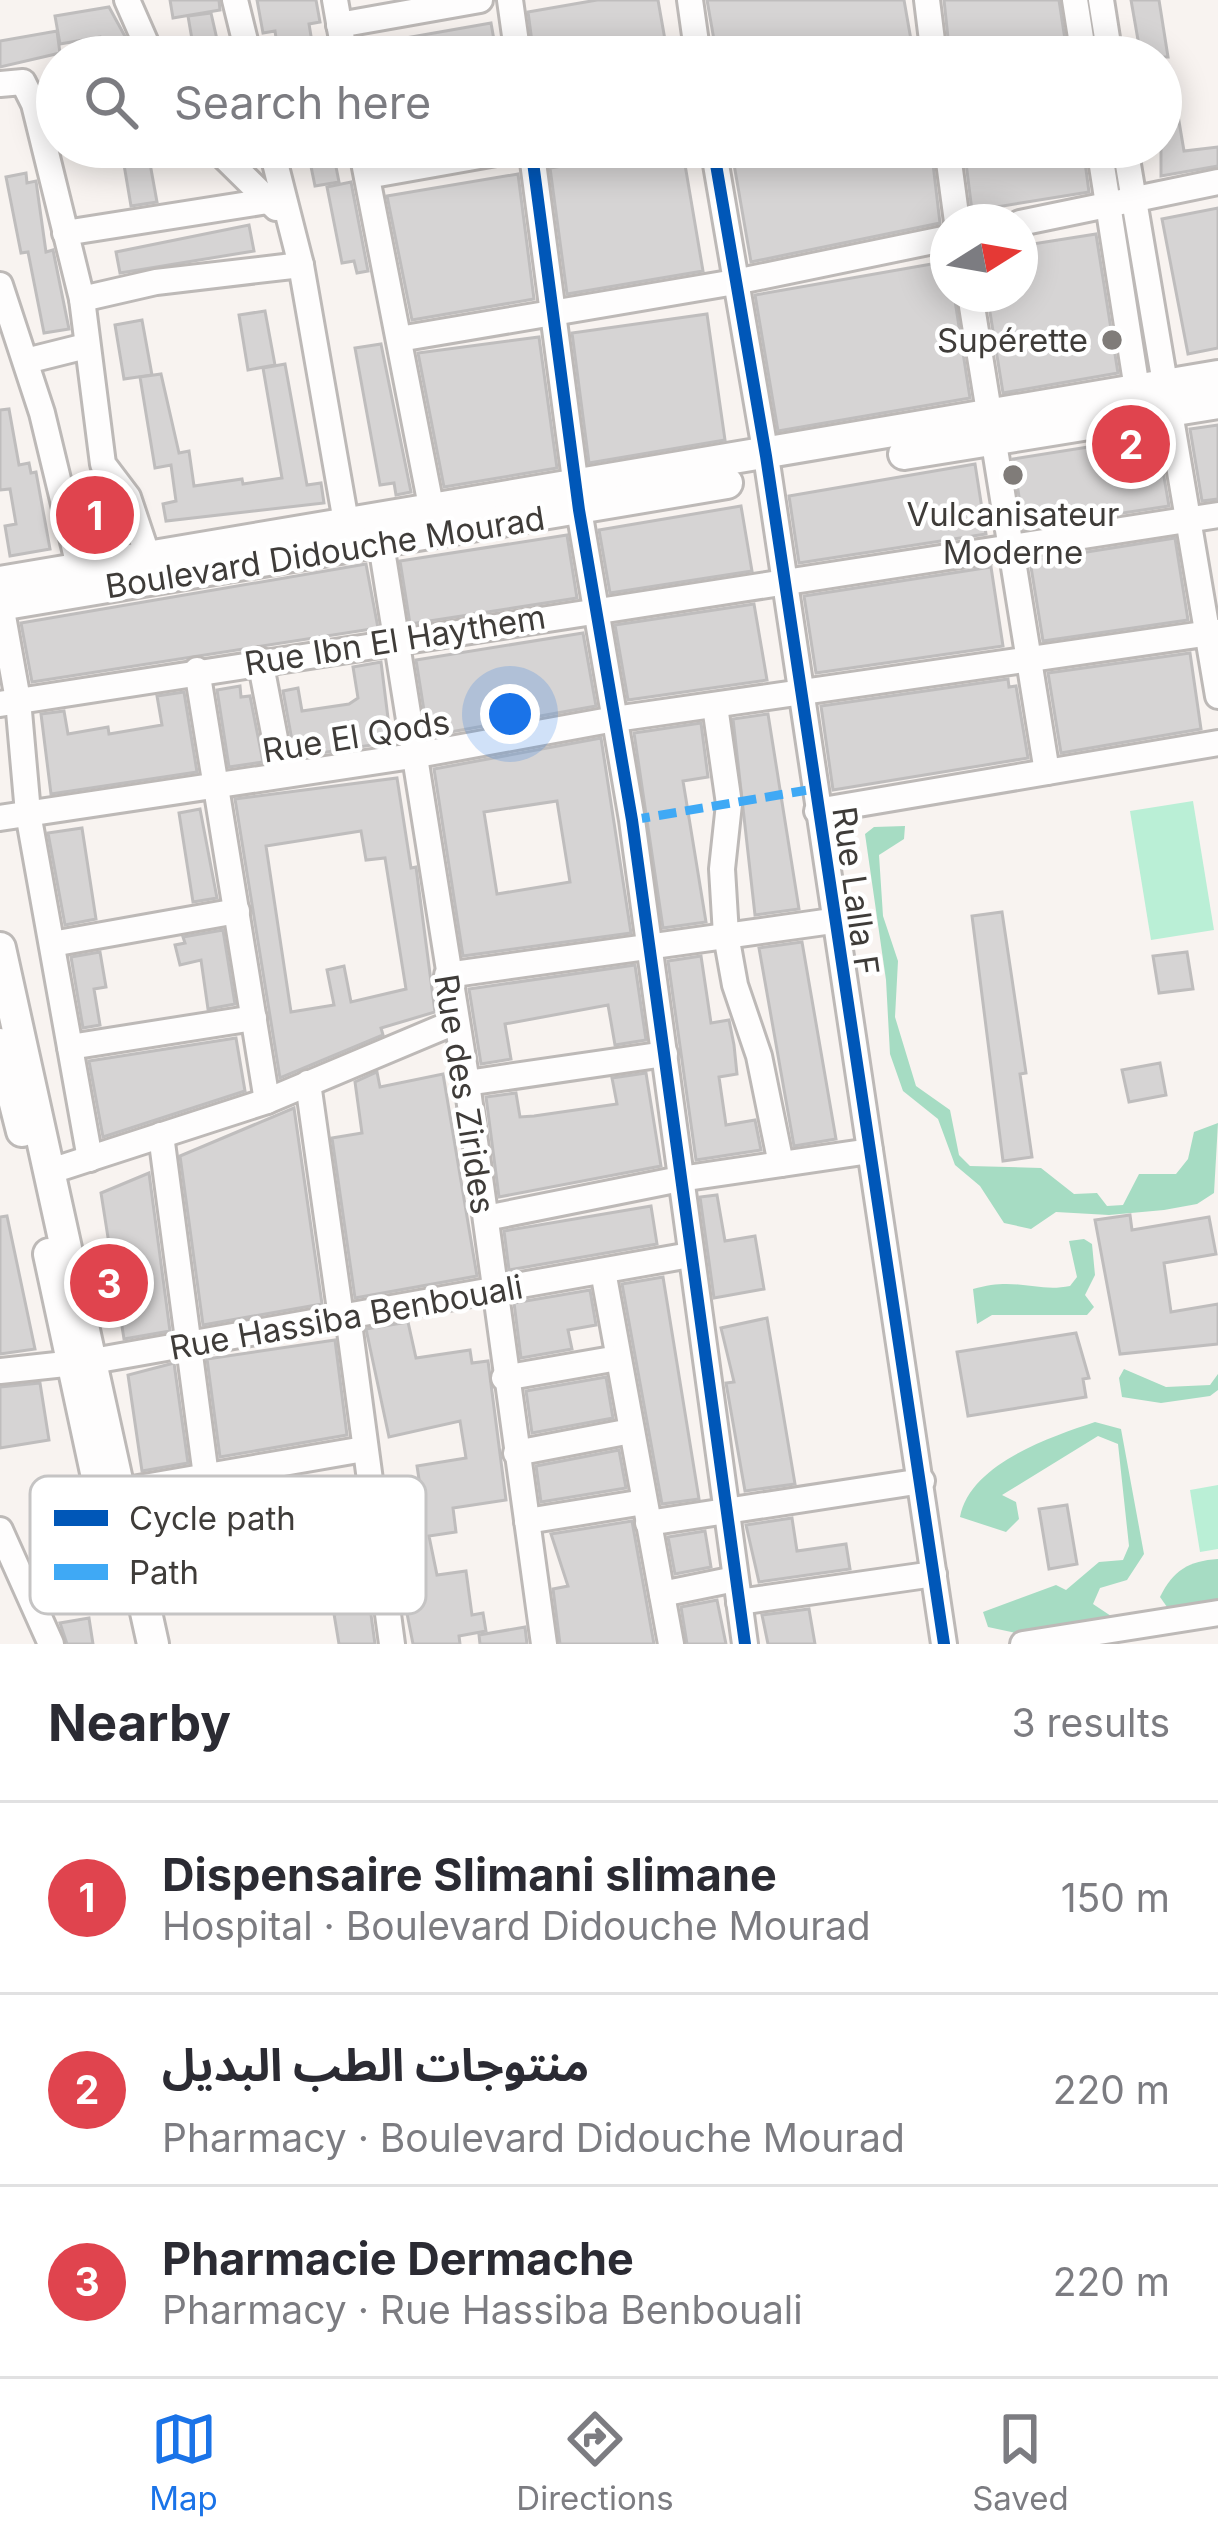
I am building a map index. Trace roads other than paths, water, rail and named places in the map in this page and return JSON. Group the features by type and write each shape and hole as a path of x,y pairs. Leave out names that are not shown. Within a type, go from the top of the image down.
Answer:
{"main road":[{"name":"Boulevard Didouche Mourad","path":"0,582 82,580 360,540 993,429 1158,394 1218,376"},
{"name":"Boulevard Didouche Mourad","path":"1158,394 1218,403"},
{"name":"Boulevard Didouche Mourad","path":"0,603 148,557 360,540 432,511 578,499"},
{"path":"0,948 8,1016 51,1172 103,1476"},
{"path":"0,1044 82,1362 116,1476"},
{"path":"128,1614 133,1644"},
{"path":"147,1614 153,1644"}],"street":[{"path":"127,0 143,36"},
{"path":"235,0 244,36"},
{"path":"337,12 480,0"},
{"path":"510,0 515,36"},
{"path":"690,0 695,36"},
{"path":"927,0 931,36"},
{"path":"1075,0 1086,36"},
{"path":"1095,36 1101,0"},
{"path":"0,84 23,82 36,121"},
{"path":"48,168 82,299 103,464 128,497 148,557"},
{"path":"235,168 290,220"},
{"name":"Rue des Zirides","path":"277,168 360,540 398,641 486,1218 504,1378 544,1644"},
{"path":"366,168 432,511"},
{"path":"367,176 412,168"},
{"path":"533,168 578,499 664,1054 745,1644"},
{"name":"Rue Lalla F","path":"716,168 802,696 832,921 944,1644"},
{"path":"949,168 954,204"},
{"path":"1107,168 1120,202 1158,394 1214,632 1218,696"},
{"path":"1120,202 1123,168"},
{"path":"1038,219 1218,182"},
{"path":"65,233 268,201"},
{"path":"399,338 554,315 930,242"},
{"path":"82,299 157,283 301,265"},
{"path":"0,285 26,361 82,580"},
{"path":"973,312 1047,772"},
{"path":"26,361 86,346"},
{"name":"Rue Ibn El Haythem","path":"9,702 1218,515"},
{"path":"0,603 9,702 90,1159"},
{"name":"Rue El Qods","path":"0,818 412,756 615,719 802,696 1214,632"},
{"path":"260,660 282,775"},
{"path":"197,670 267,1101"},
{"path":"715,706 729,804 722,869 726,935 735,985 759,1056 781,1164"},
{"path":"817,811 1218,743"},
{"path":"52,944 237,911"},
{"path":"446,975 832,921"},
{"path":"70,1047 254,1018"},
{"path":"51,1172 267,1101 455,1022"},
{"path":"466,1083 664,1054"},
{"path":"308,1084 368,1476"},
{"path":"161,1136 206,1476 364,1449"},
{"path":"486,1218 680,1179 870,1151"},
{"name":"Rue Hassiba Benbouali","path":"0,1371 191,1344 690,1255"},
{"path":"603,1271 671,1644"},
{"path":"504,1378 618,1358"},
{"path":"516,1453 631,1431"},
{"path":"526,1520 725,1510 922,1480"},
{"path":"0,1529 30,1597"},
{"path":"662,1594 934,1574"},
{"path":"1023,1644 1218,1613"},
{"path":"38,1614 51,1644"},
{"path":"388,1614 392,1644"}],"place":[{"name":"Supérette","path":"1112,340"},
{"name":"منتوجات الطب البديل","path":"1131,444"},
{"name":"Vulcanisateur Moderne","path":"1013,475"},
{"name":"Dispensaire Slimani slimane","path":"95,515"},
{"name":"Pharmacie Dermache","path":"109,1283"}]}
